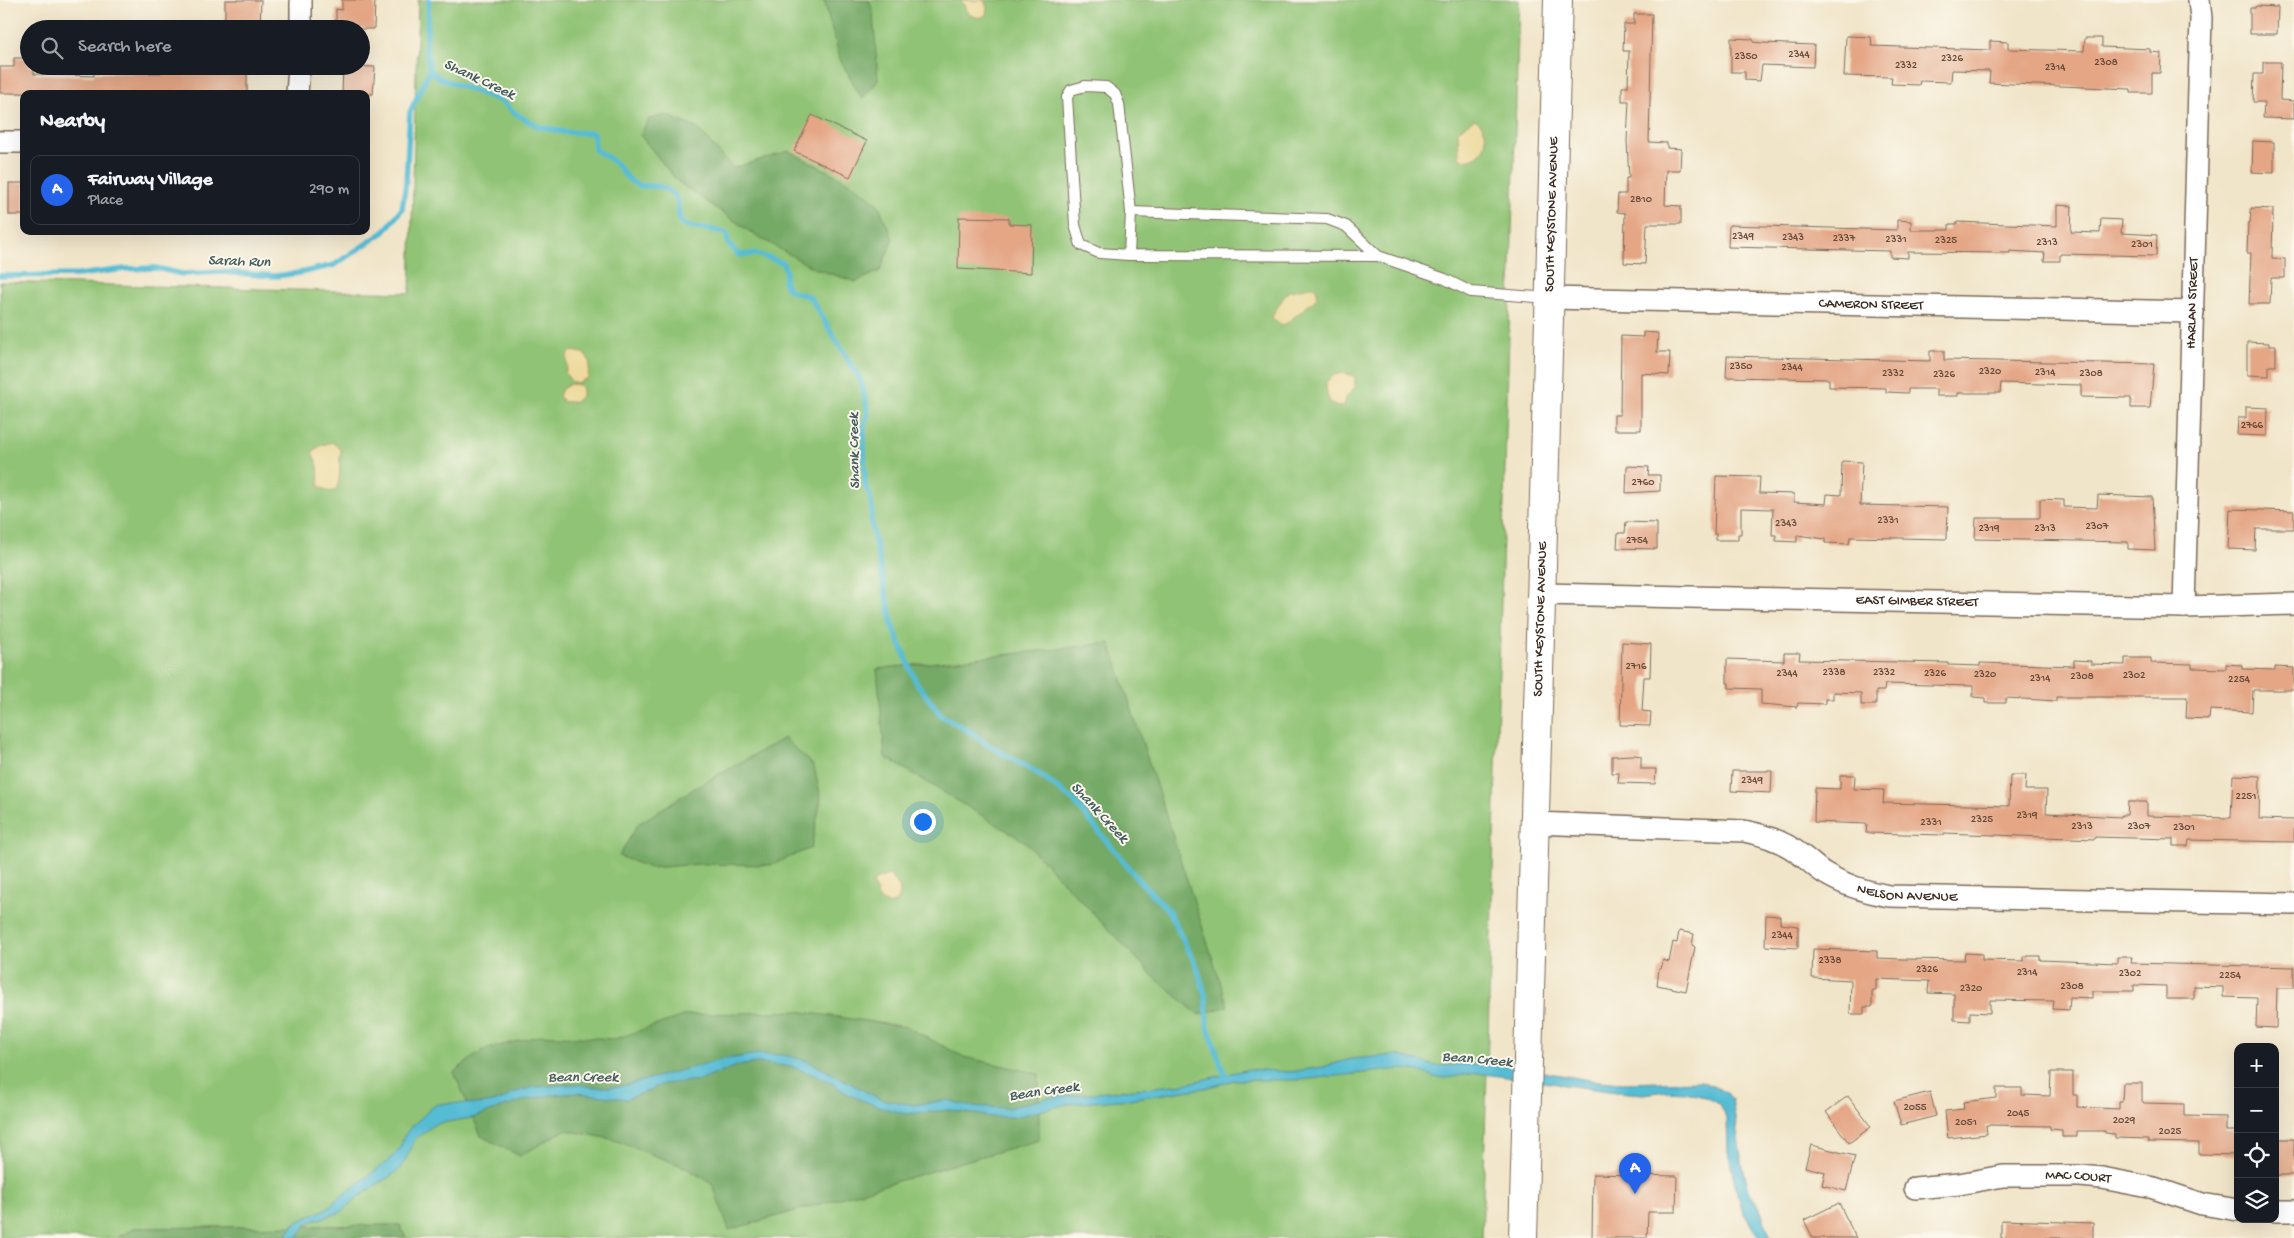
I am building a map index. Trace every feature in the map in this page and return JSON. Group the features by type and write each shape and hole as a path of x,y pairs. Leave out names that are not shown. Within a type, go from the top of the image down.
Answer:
{"main road":[{"name":"SOUTH KEYSTONE AVENUE","path":"1523,1238 1558,0"}],"street":[{"path":"300,20 301,0"},
{"name":"HARLAN STREET","path":"2184,607 2201,18 2199,0"},
{"path":"297,90 298,75"},
{"path":"0,142 20,142"},
{"name":"CAMERON STREET","path":"1550,298 2193,312"},
{"name":"EAST GIMBER STREET","path":"1541,594 2184,607 2294,604"},
{"name":"NELSON AVENUE","path":"1534,823 1744,831 1768,837 1793,849 1819,870 1836,880 1856,889 1888,896 2294,904"},
{"name":"MAC COURT","path":"1915,1188 1959,1184 2003,1176 2080,1176 2102,1178 2154,1188 2202,1204 2234,1209"},
{"path":"2279,1211 2294,1212"}],"lane":[{"path":"1129,255 1131,212 1119,104 1115,94 1106,87 1085,86 1071,90 1067,97 1066,114 1075,224 1080,245 1098,253 1129,255 1378,256 1445,279 1471,292 1550,298"},
{"path":"1131,212 1328,219 1346,226 1378,256"}],"green space":[{"path":"418,0 1519,0 1482,1238 406,1238 400,1225 134,1228 118,1238 0,1238 0,282 410,293"},
{"path":"824,0 869,0 873,12 878,81 862,99 840,59"},
{"path":"667,115 698,129 733,168 789,151 856,186 878,204 893,239 880,271 856,282 813,268 752,233 677,181 640,135 649,119"},
{"path":"1110,643 1228,1006 1199,1015 1155,978 1024,841 885,757 877,669"},
{"path":"784,738 814,766 821,799 811,848 771,865 699,864 650,868 619,856 638,824 693,789"},
{"path":"797,1011 907,1027 964,1057 1039,1074 1039,1140 729,1230 712,1183 682,1166 611,1139 565,1130 520,1156 481,1136 454,1072 483,1050 542,1035 615,1039 686,1015"},
{"path":"400,1225 406,1238 118,1238 134,1228"}],"sand":[{"path":"961,0 984,0 987,8 986,15 980,18 970,15"},
{"path":"1474,119 1479,122 1485,131 1484,147 1477,156 1465,160 1459,157 1458,130"},
{"path":"1314,287 1316,290 1315,300 1283,325 1273,320 1272,317 1287,292"},
{"path":"572,351 583,353 590,361 588,378 577,383 571,381 565,373 567,355"},
{"path":"1342,373 1355,377 1355,387 1346,398 1344,405 1337,407 1329,400 1326,382 1334,375"},
{"path":"570,384 582,387 582,395 576,401 563,402 559,396 562,389"},
{"path":"332,442 341,450 338,485 336,490 330,492 319,486 318,466 312,452 320,446"},
{"path":"889,875 897,883 900,892 898,900 890,905 880,900 873,885 874,880"}],"water":[{"name":"Bean Creek","path":"758,1054 783,1055 808,1061 880,1099 914,1105 947,1100 969,1106 1008,1108 1048,1098 1184,1084 1249,1069 1290,1072 1323,1067 1351,1059 1398,1055 1435,1066 1492,1063 1589,1080 1623,1083 1701,1081 1726,1092 1732,1099 1742,1163 1750,1194 1759,1206 1771,1238 1759,1238 1740,1207 1728,1152 1727,1119 1719,1104 1708,1098 1686,1092 1667,1091 1643,1094 1616,1092 1477,1073 1446,1078 1434,1077 1418,1071 1400,1069 1300,1080 1234,1080 1205,1088 1130,1099 1068,1104 1015,1117 992,1117 950,1110 906,1114 882,1108 849,1095 830,1082 793,1067 758,1063 736,1066 702,1080 664,1084 627,1099 578,1093 552,1095 525,1100 472,1118 435,1124 415,1139 404,1163 398,1171 361,1195 341,1212 307,1223 297,1238 285,1238 295,1223 330,1207 335,1201 388,1161 400,1148 404,1136 411,1127 435,1105 446,1103 482,1104 504,1099 512,1093 533,1087 577,1084 592,1087 619,1087 720,1060"}],"building":[{"path":"225,0 261,0 260,20 225,20"},
{"path":"342,0 375,0 374,29 370,29 370,20 336,20 336,9 342,10"},
{"path":"2256,6 2278,7 2277,34 2250,34 2250,8 2255,8"},
{"path":"1634,14 1652,14 1649,142 1667,143 1667,148 1681,149 1680,170 1666,170 1665,205 1681,206 1681,224 1647,224 1645,264 1624,263 1625,213 1617,212 1618,194 1626,194 1626,178 1629,178 1627,141 1629,101 1622,101 1622,87 1628,87 1629,51 1623,51 1624,24 1634,24"},
{"path":"1846,36 1871,37 1872,46 1990,50 1990,41 2008,42 2008,49 2084,51 2085,38 2102,38 2102,47 2150,49 2150,52 2161,53 2160,73 2152,73 2152,93 2131,93 2131,89 1989,83 1990,71 1952,70 1951,82 1920,81 1919,85 1891,84 1892,77 1844,76"},
{"path":"1731,38 1753,39 1753,42 1762,43 1814,45 1813,67 1762,65 1760,81 1745,80 1745,72 1731,72"},
{"path":"14,58 20,58 20,75 247,75 247,90 20,90 20,93 0,93 0,67 14,67"},
{"path":"2263,62 2281,62 2280,100 2294,101 2294,119 2263,118 2264,102 2253,102 2254,74 2263,74"},
{"path":"370,67 375,67 373,94 370,94 370,90 342,90 343,75 370,75"},
{"path":"812,115 867,141 850,177 794,151"},
{"path":"2253,141 2274,142 2274,173 2252,172"},
{"path":"9,183 20,183 20,215 9,215"},
{"path":"2057,205 2072,206 2071,232 2100,233 2101,219 2122,220 2121,233 2157,235 2156,256 2060,254 2060,261 2044,261 2045,253 2010,251 2010,253 1908,252 1908,258 1890,257 1890,251 1728,247 1729,225 1897,230 1897,220 1911,221 1911,230 1949,230 1949,224 1957,224 1957,222 2057,226"},
{"path":"2251,208 2273,209 2272,258 2285,259 2285,278 2271,278 2270,304 2249,304 2251,253 2247,253 2248,223 2250,223"},
{"path":"959,217 1009,218 1009,224 1032,225 1031,273 958,269"},
{"path":"1643,332 1658,333 1657,352 1670,352 1669,375 1641,373 1641,430 1614,430 1614,415 1620,415 1621,336 1643,337"},
{"path":"2247,342 2269,343 2269,346 2276,346 2276,366 2269,366 2269,376 2247,375"},
{"path":"1930,351 1944,351 1944,360 2154,364 2150,408 2131,408 2131,398 2081,397 2081,385 2001,383 2000,393 1958,393 1958,396 1936,396 1936,389 1908,389 1908,393 1886,392 1886,388 1829,387 1829,379 1726,377 1727,356 1930,361"},
{"path":"2246,407 2268,408 2267,436 2237,435 2238,418 2246,418"},
{"path":"1842,461 1862,462 1860,505 1948,507 1947,539 1850,537 1849,544 1825,543 1825,539 1797,535 1797,542 1776,541 1776,535 1772,535 1773,509 1741,508 1741,534 1738,534 1738,540 1716,540 1716,534 1714,534 1716,476 1760,477 1759,493 1794,494 1794,502 1826,504 1827,494 1841,495"},
{"path":"1627,466 1649,467 1648,475 1660,475 1660,491 1626,493"},
{"path":"2098,495 2152,497 2155,550 2128,549 2128,542 1975,539 1976,518 2040,518 2040,499 2064,500 2064,507 2097,508"},
{"path":"2230,509 2294,511 2294,529 2256,529 2255,550 2228,549"},
{"path":"1626,522 1657,523 1657,549 1617,548 1618,533 1625,533"},
{"path":"1622,642 1651,644 1650,677 1644,677 1642,711 1651,712 1650,726 1620,725"},
{"path":"1784,653 1800,653 1799,660 1948,663 1948,665 1980,666 1980,663 2074,666 2074,660 2091,661 2091,664 2125,665 2125,658 2151,658 2151,663 2192,664 2192,668 2226,669 2226,664 2242,665 2242,669 2275,670 2275,667 2294,668 2294,690 2253,690 2252,712 2210,710 2209,719 2186,718 2187,697 2056,697 2056,701 2006,698 2006,703 1985,703 1985,698 1973,697 1973,686 1885,684 1884,691 1876,691 1876,705 1861,705 1861,693 1833,692 1833,699 1825,699 1825,704 1798,703 1797,707 1761,704 1761,689 1729,688 1729,683 1727,683 1727,659 1784,661"},
{"path":"1612,756 1641,756 1641,769 1656,769 1655,784 1618,783 1619,773 1612,773"},
{"path":"1732,771 1772,771 1771,793 1731,791"},
{"path":"1840,775 1855,775 1854,789 1884,790 1883,803 2009,806 2010,775 2026,775 2025,790 2047,790 2046,813 2121,817 2121,815 2127,815 2128,802 2147,802 2147,816 2231,818 2233,775 2260,776 2259,819 2294,820 2294,842 2189,840 2188,846 2173,846 2173,839 2095,837 2095,839 1944,833 1944,835 1866,833 1867,824 1814,822 1815,788 1840,789"},
{"path":"1766,915 1780,916 1780,924 1798,926 1798,948 1765,946"},
{"path":"1679,931 1694,934 1692,945 1695,947 1686,991 1657,985 1659,969 1661,969 1663,960 1669,962 1673,942 1677,943"},
{"path":"1813,949 1877,951 1877,958 1903,959 1964,960 1965,953 1982,954 1982,960 2024,961 2024,956 2040,956 2040,960 2117,963 2117,957 2132,957 2131,963 2294,967 2294,988 2277,988 2276,1028 2256,1027 2257,998 2223,997 2223,987 2194,986 2194,999 2166,999 2166,986 2134,985 2134,991 2092,991 2092,998 2070,997 2069,1010 2053,1009 2054,1001 1990,1000 1990,1013 1970,1012 1970,1021 1954,1020 1954,994 1928,993 1929,981 1876,979 1876,990 1872,990 1872,1007 1864,1007 1864,1014 1850,1014 1851,980 1812,978"},
{"path":"2051,1072 2073,1072 2073,1095 2077,1095 2077,1107 2119,1109 2119,1101 2122,1101 2123,1083 2142,1083 2142,1101 2144,1103 2184,1104 2184,1116 2226,1117 2226,1131 2234,1131 2234,1155 2199,1154 2199,1143 2148,1142 2148,1139 2115,1138 2115,1134 2105,1133 2105,1131 2077,1131 2077,1137 2062,1137 2062,1130 2050,1129 2050,1126 1986,1125 1987,1134 1948,1138 1945,1111 1964,1109 1963,1102 1996,1098 1996,1088 2022,1088 2022,1095 2050,1096"},
{"path":"1930,1092 1936,1116 1901,1125 1894,1101"},
{"path":"1848,1096 1871,1127 1849,1143 1826,1112"},
{"path":"2279,1139 2294,1139 2294,1175 2279,1175"},
{"path":"1811,1145 1855,1156 1846,1191 1822,1185 1825,1172 1805,1167"},
{"path":"1593,1174 1677,1176 1676,1212 1648,1212 1647,1238 1592,1238"},
{"path":"1839,1203 1856,1238 1813,1238 1804,1220"},
{"path":"2001,1220 2093,1223 2093,1238 2001,1238"}],"waterway":[{"name":"Shank Creek","path":"429,0 426,49 430,70 439,78 501,101 515,113 537,126 563,132 594,133 595,150 612,160 630,181 641,186 662,187 676,197 681,223 727,233 728,243 739,255 757,254 783,263 786,272 784,282 787,287 792,292 810,297 861,381 868,413 864,426 865,485 870,496 873,532 893,627 916,682 942,716 1039,774 1073,800 1138,879 1168,910 1197,967 1206,998 1207,1024 1226,1079"},
{"name":"Sarah Run","path":"0,276 78,275 125,269 156,268 182,274 221,272 275,276 300,273 334,265 384,232 402,209 406,182 410,112 430,70"}],"place":[{"name":"Fairway Village","path":"1635,1194"}]}
